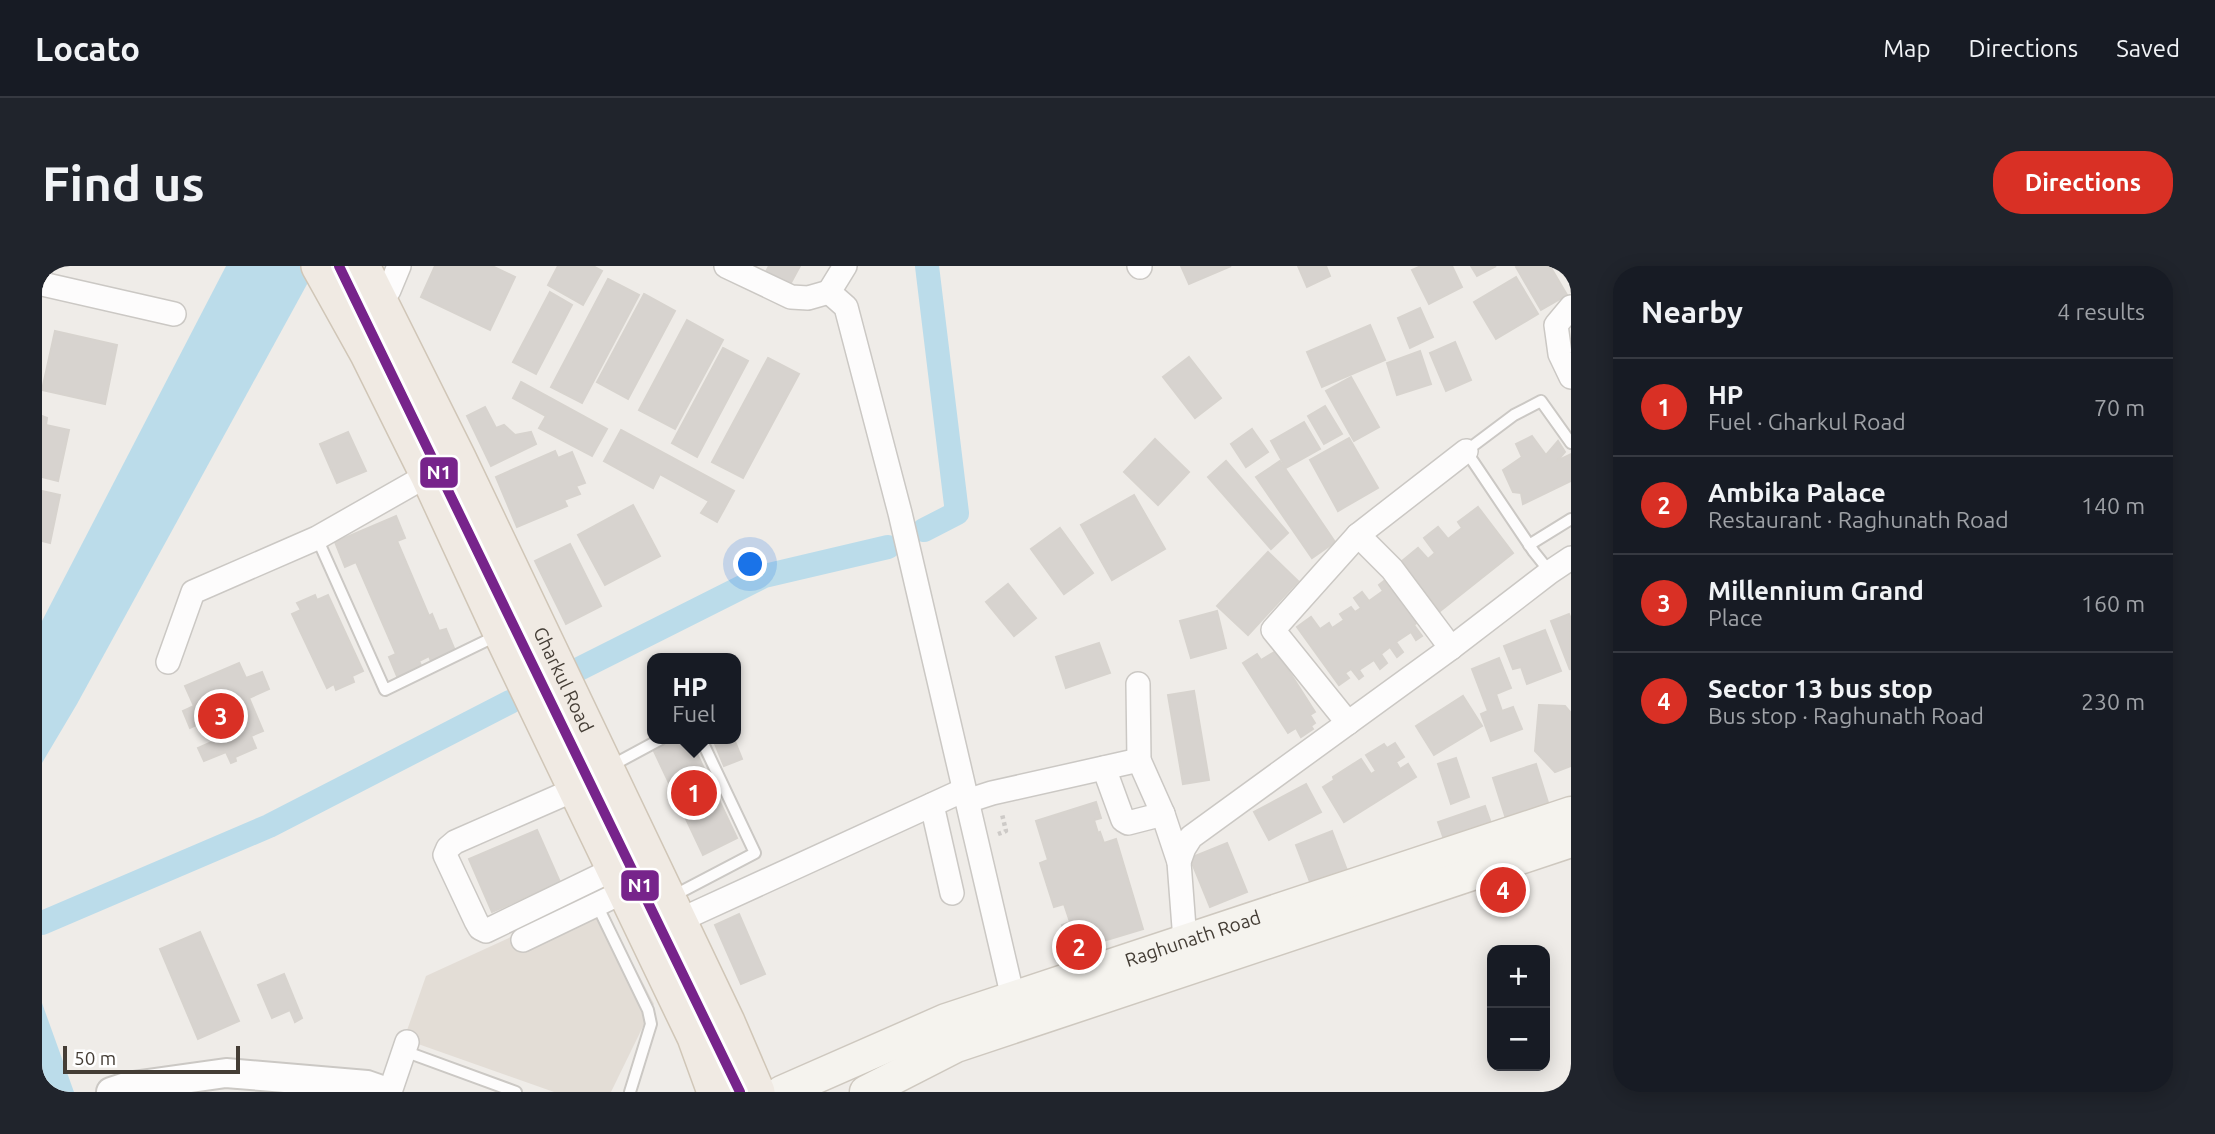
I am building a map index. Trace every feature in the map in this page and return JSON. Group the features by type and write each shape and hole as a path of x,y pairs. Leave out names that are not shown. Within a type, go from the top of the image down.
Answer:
{"main road":[{"name":"Gharkul Road","path":"326,278 368,354 428,475 576,789 612,888 695,1037 715,1092"},
{"name":"Gharkul Road","path":"379,278 458,458 727,1022 757,1092"},
{"name":"Raghunath Road","path":"866,1092 951,1033 1013,998 1186,955 1571,813"},
{"name":"Raghunath Road","path":"782,1092 1186,955 1571,841"}],"street":[{"path":"726,266 791,297 808,298 829,292 845,266"},
{"path":"42,284 174,314"},
{"path":"829,292 846,307 900,513 1013,998"},
{"path":"1571,307 1556,325 1560,354 1571,377"},
{"path":"1348,723 1273,630 1358,535 1466,451"},
{"path":"168,662 193,592 317,538 458,458"},
{"path":"1358,535 1392,569 1451,649"},
{"path":"1179,862 1191,837 1451,649 1571,558"},
{"path":"1138,684 1139,760 1163,814 1179,862 1186,955"},
{"path":"673,910 932,805 1139,760"},
{"path":"1104,768 1123,820 1128,823 1135,822 1163,814"},
{"path":"606,769 576,789 456,842 448,848 445,855 476,921 480,928 486,931 612,888"},
{"path":"932,805 952,893"},
{"path":"523,940 612,888"},
{"path":"118,1090 178,1086 226,1073 367,1085 389,1092 405,1047"}],"lane":[{"path":"1550,572 1466,451 1514,415 1541,401 1571,443"},
{"path":"1530,545 1571,519"},
{"path":"317,538 385,690 501,634"},
{"path":"606,769 652,744"},
{"path":"673,910 754,853 703,744"},
{"path":"612,888 651,1024 630,1092"},
{"path":"405,1047 516,1092"}],"shaded area":[{"path":"598,897 654,1004 611,1092 554,1092 404,1039 426,976"}],"water":[{"path":"226,266 317,266 42,763 42,621"},
{"path":"42,1003 74,1092 42,1092"}],"building":[{"path":"435,266 492,266 515,277 490,330 421,297"},
{"path":"558,266 593,266 602,271 583,305 548,285"},
{"path":"769,266 800,266 786,292 762,279"},
{"path":"1181,266 1231,266 1189,284"},
{"path":"1298,266 1326,266 1330,276 1307,287"},
{"path":"1421,266 1452,266 1462,287 1429,304 1412,270"},
{"path":"1471,266 1496,266 1477,276"},
{"path":"1550,266 1567,295 1541,310 1516,267"},
{"path":"1516,277 1538,314 1496,339 1474,302"},
{"path":"608,279 639,295 582,403 551,387"},
{"path":"550,292 572,305 536,374 513,362"},
{"path":"644,294 675,311 628,399 597,382"},
{"path":"1420,308 1433,337 1410,348 1398,318"},
{"path":"687,320 723,340 675,429 639,410"},
{"path":"1370,325 1385,360 1322,387 1307,352"},
{"path":"55,331 117,345 105,404 42,390"},
{"path":"1455,342 1471,380 1446,391 1430,353"},
{"path":"723,348 748,361 697,457 672,443"},
{"path":"1420,351 1431,384 1397,395 1387,363"},
{"path":"1189,357 1221,398 1195,418 1163,377"},
{"path":"768,358 799,374 743,478 712,462"},
{"path":"1351,377 1379,427 1354,441 1326,391"},
{"path":"521,382 607,429 592,456 539,428 546,416 513,398"},
{"path":"1325,406 1342,434 1324,444 1308,416"},
{"path":"485,407 496,428 504,425 515,435 531,432 536,444 491,466 467,416"},
{"path":"42,416 47,418 46,425 69,430 58,481 42,477"},
{"path":"1304,422 1320,449 1286,468 1271,441"},
{"path":"1252,429 1268,452 1246,467 1231,444"},
{"path":"621,430 734,491 717,522 701,513 709,501 660,474 653,488 604,461"},
{"path":"348,432 366,471 337,483 320,444"},
{"path":"1532,436 1546,455 1558,441 1565,452 1557,461 1571,454 1571,481 1523,504 1521,493 1513,492 1503,470 1522,457 1516,444"},
{"path":"1349,438 1378,488 1338,511 1310,460"},
{"path":"1155,439 1189,472 1158,505 1124,472"},
{"path":"555,451 558,458 572,452 585,483 576,486 580,494 564,500 567,506 517,527 496,477"},
{"path":"1226,461 1288,533 1271,549 1208,477"},
{"path":"1280,461 1335,542 1312,558 1256,477"},
{"path":"42,491 60,495 50,543 42,541"},
{"path":"1134,495 1165,549 1112,580 1081,525"},
{"path":"633,505 660,556 605,585 578,535"},
{"path":"1478,507 1513,553 1440,611 1401,562 1418,548 1428,559 1435,553 1424,538 1438,527 1448,539 1462,528 1458,522"},
{"path":"396,516 405,538 397,541 429,616 432,614 439,631 446,629 456,653 432,664 429,656 419,661 423,670 399,681 389,657 396,654 356,562 345,567 335,542"},
{"path":"1060,528 1093,573 1064,594 1031,549"},
{"path":"570,544 601,606 566,624 535,561"},
{"path":"1268,552 1298,581 1248,635 1217,606"},
{"path":"1384,581 1392,592 1401,586 1420,620 1414,625 1422,636 1416,640 1411,632 1396,642 1403,652 1397,657 1390,647 1381,654 1387,663 1380,669 1374,660 1359,670 1363,676 1359,679 1351,669 1345,673 1349,678 1339,685 1297,627 1311,617 1320,629 1329,623 1332,628 1344,620 1340,614 1351,607 1355,612 1361,608 1354,598 1362,592 1369,601 1383,591 1379,585"},
{"path":"1008,584 1036,618 1014,636 986,602"},
{"path":"315,595 317,600 328,595 363,671 352,676 354,682 336,690 334,684 327,688 292,614 301,610 297,603"},
{"path":"1217,611 1226,648 1191,658 1180,621"},
{"path":"1569,614 1571,619 1570,670 1551,621"},
{"path":"1545,630 1561,671 1527,684 1521,667 1513,669 1504,646"},
{"path":"1099,643 1110,673 1066,688 1056,657"},
{"path":"1276,651 1315,712 1310,715 1315,723 1311,726 1313,729 1301,737 1296,728 1288,733 1243,663 1257,654 1261,660"},
{"path":"1499,658 1511,688 1496,694 1502,711 1513,707 1522,729 1491,741 1481,714 1488,711 1472,669"},
{"path":"239,663 246,678 262,672 269,689 249,698 263,731 251,736 256,748 235,757 236,761 231,763 226,752 204,761 198,748 214,741 205,721 190,728 183,711 194,706 185,686"},
{"path":"1194,691 1209,780 1183,784 1168,695"},
{"path":"1463,696 1482,726 1434,755 1416,726"},
{"path":"1539,705 1565,706 1571,713 1571,766 1555,772 1535,751"},
{"path":"1395,743 1404,757 1396,762 1400,769 1408,764 1416,777 1344,822 1323,787 1334,780 1333,777 1361,759 1371,774 1376,771 1366,755 1384,744 1387,748"},
{"path":"659,744 692,744 737,838 703,855 652,747"},
{"path":"715,744 736,744 742,759 724,766"},
{"path":"1456,758 1469,797 1451,804 1438,764"},
{"path":"1536,764 1551,812 1508,825 1493,778"},
{"path":"1306,784 1321,812 1269,840 1254,812"},
{"path":"1096,802 1101,818 1094,820 1098,833 1100,832 1104,843 1116,839 1143,929 1070,951 1062,925 1070,922 1064,904 1054,907 1040,863 1048,860 1036,821"},
{"path":"1485,806 1493,829 1446,845 1438,822"},
{"path":"537,830 560,882 492,912 469,859"},
{"path":"1332,831 1348,873 1312,887 1296,845"},
{"path":"1227,843 1247,892 1210,907 1190,858"},
{"path":"739,914 765,974 741,984 715,925"},
{"path":"200,932 239,1021 198,1039 160,949"},
{"path":"284,974 302,1018 295,1022 290,1010 272,1018 258,985"}],"waterway":[{"path":"924,530 957,513 927,266"},
{"path":"573,672 764,576 888,547"},
{"path":"42,923 269,826 510,702"}],"transit line":[{"name":"N1","path":"339,266 740,1092"}],"place":[{"name":"Millennium Grand","path":"221,716"},
{"name":"HP","path":"694,793"},
{"name":"Sector 13 bus stop","path":"1503,890"},
{"name":"Ambika Palace","path":"1079,947"}]}
